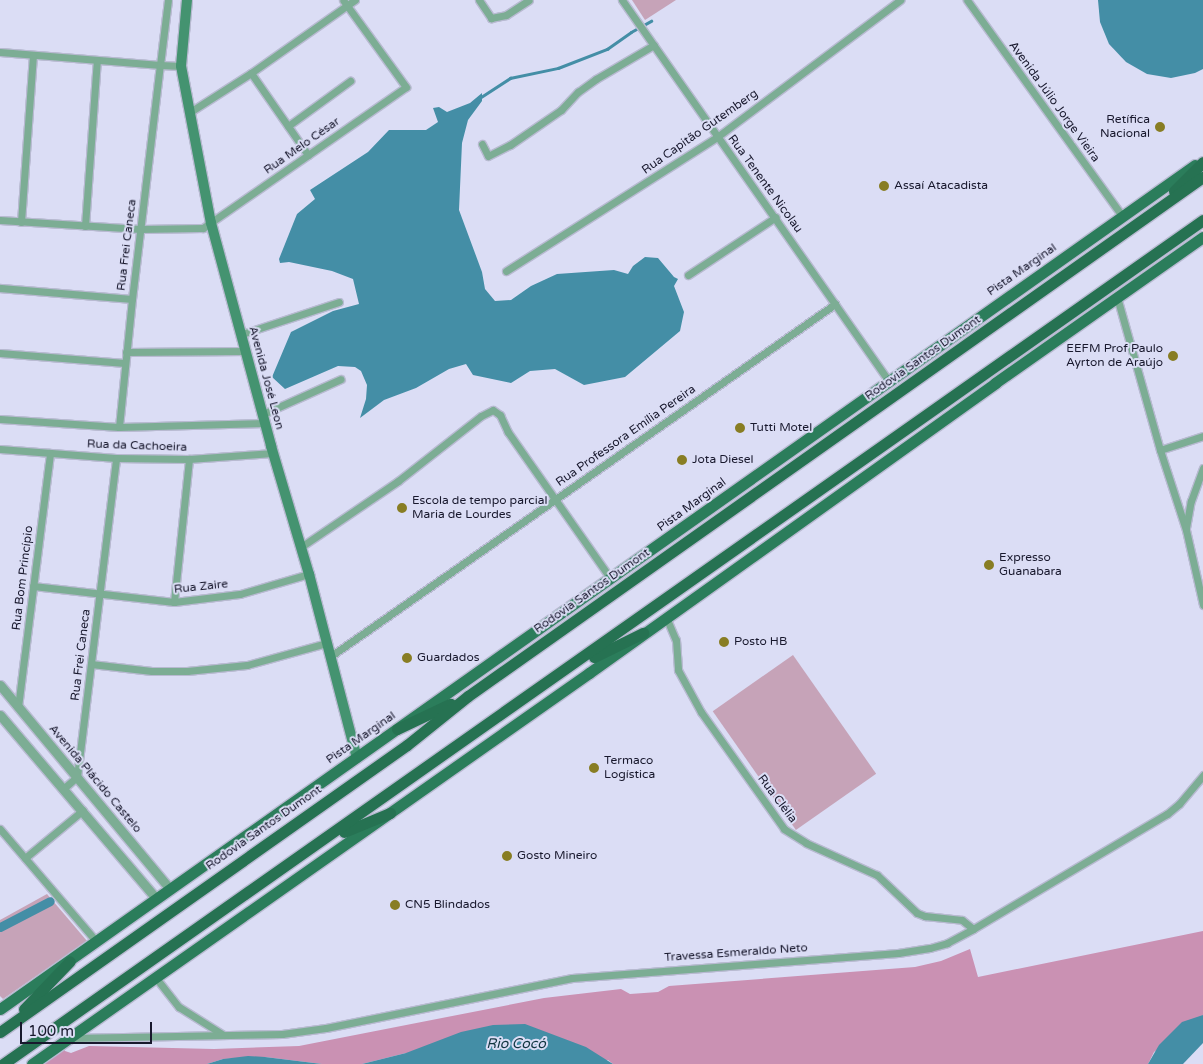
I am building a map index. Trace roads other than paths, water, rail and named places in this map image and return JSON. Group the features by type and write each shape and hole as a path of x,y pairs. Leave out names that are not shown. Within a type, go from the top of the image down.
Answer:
{"highway":[{"path":"1153,212 1203,161"},
{"name":"Rodovia Santos Dumont","path":"3,1030 407,745 468,696 1203,177"},
{"path":"3,1064 324,841 1203,220"},
{"path":"553,678 643,633"},
{"path":"397,729 468,696"},
{"path":"324,841 390,813"},
{"path":"3,1030 70,961"}],"main road":[{"name":"Avenida José Leon","path":"187,0 182,66 211,223 272,450 309,574 357,758"},
{"name":"Pista Marginal","path":"0,1009 611,579 1122,216 1203,161"},
{"path":"32,1064 1203,237"}],"street":[{"name":"Rua Frei Caneca","path":"119,427 140,229 168,0"},
{"path":"190,112 251,73 345,3 355,0"},
{"path":"479,0 492,18 506,16 529,0"},
{"name":"Rua Tenente Nicolau","path":"622,0 717,137 776,217 889,381"},
{"name":"Rua Capitão Gutemberg","path":"506,271 717,137 900,0"},
{"name":"Avenida Júlio Jorge Vieira","path":"967,0 1122,216"},
{"name":"Rua Melo César","path":"211,223 406,87 345,3"},
{"path":"482,144 488,156 510,145 562,110 578,92 596,79 654,45"},
{"path":"0,52 182,66"},
{"path":"21,222 33,55"},
{"path":"85,226 97,60"},
{"path":"251,73 308,154"},
{"path":"288,126 350,81"},
{"path":"688,275 776,217"},
{"path":"0,220 140,229 203,228 211,223"},
{"path":"0,288 132,299"},
{"path":"1117,297 1160,450 1186,530 1203,605"},
{"path":"242,334 339,302"},
{"name":"Rua Professora Emília Pereira","path":"331,656 835,304"},
{"path":"126,352 246,350"},
{"path":"0,353 125,364"},
{"path":"265,423 340,379"},
{"path":"301,547 398,480 491,410 497,411 508,432 554,500 611,579"},
{"name":"Rua da Cachoeira","path":"0,419 119,427 265,423"},
{"path":"1160,450 1203,436"},
{"name":"Rua da Cachoeira","path":"0,449 116,458 189,459 272,450"},
{"name":"Rua Bom Princípio","path":"18,707 50,453"},
{"name":"Rua Frei Caneca","path":"77,777 116,458"},
{"path":"174,602 189,459"},
{"path":"1186,530 1191,501 1203,468"},
{"name":"Rua Zaire","path":"33,586 174,602 240,594 309,574"},
{"name":"Rua Clélia","path":"666,617 676,640 678,670 697,703 784,829 806,843 877,875 917,913 925,916 962,920 973,929"},
{"path":"91,664 152,671 187,671 247,665 327,643"},
{"name":"Avenida Plácido Castelo","path":"0,685 170,889"},
{"path":"0,715 83,810 156,898"},
{"name":"Travessa Esmeraldo Neto","path":"68,1038 282,1034 326,1028 585,976 914,951 947,943 973,929 1167,814 1203,775"},
{"path":"64,789 77,777"},
{"path":"25,858 83,810"},
{"path":"0,829 96,941"},
{"path":"156,978 179,1007 222,1035"}],"water":[{"path":"1098,0 1203,0 1203,69 1195,73 1171,78 1147,74 1126,62 1109,44 1100,22"},
{"path":"482,93 482,101 468,120 462,143 459,210 482,272 485,289 495,301 511,300 531,286 557,274 614,270 628,274 633,266 645,257 658,258 674,277 678,279 674,286 684,312 680,331 625,377 584,385 555,369 530,371 511,383 473,375 466,364 449,369 416,388 384,400 360,418 366,399 367,385 361,371 355,367 338,366 285,389 272,377 291,332 333,311 359,304 353,279 332,271 289,262 280,263 279,259 297,214 315,199 310,190 368,152 389,130 426,130 438,122 433,108 439,107 447,112 470,103"},
{"path":"1203,1015 1203,1043 1183,1064 1148,1064 1159,1045 1182,1022"},
{"name":"Rio Cocó","path":"525,1024 586,1047 613,1064 362,1064 406,1053 461,1032 493,1025"},
{"path":"248,1056 322,1064 207,1064 223,1059"}],"waterway":[{"path":"481,97 510,78 558,68 607,49 651,21"},
{"path":"0,927 50,901"}],"place":[{"name":"Retífica Nacional","path":"1160,127"},
{"name":"Assaí Atacadista","path":"884,186"},
{"name":"EEFM Prof Paulo Ayrton de Araújo","path":"1173,356"},
{"name":"Tutti Motel","path":"740,428"},
{"name":"Jota Diesel","path":"682,460"},
{"name":"Escola de tempo parcial Maria de Lourdes","path":"402,508"},
{"name":"Expresso Guanabara","path":"989,565"},
{"name":"Posto HB","path":"724,642"},
{"name":"Guardados","path":"407,658"},
{"name":"Termaco Logística","path":"594,768"},
{"name":"Gosto Mineiro","path":"507,856"},
{"name":"CN5 Blindados","path":"395,905"}]}
